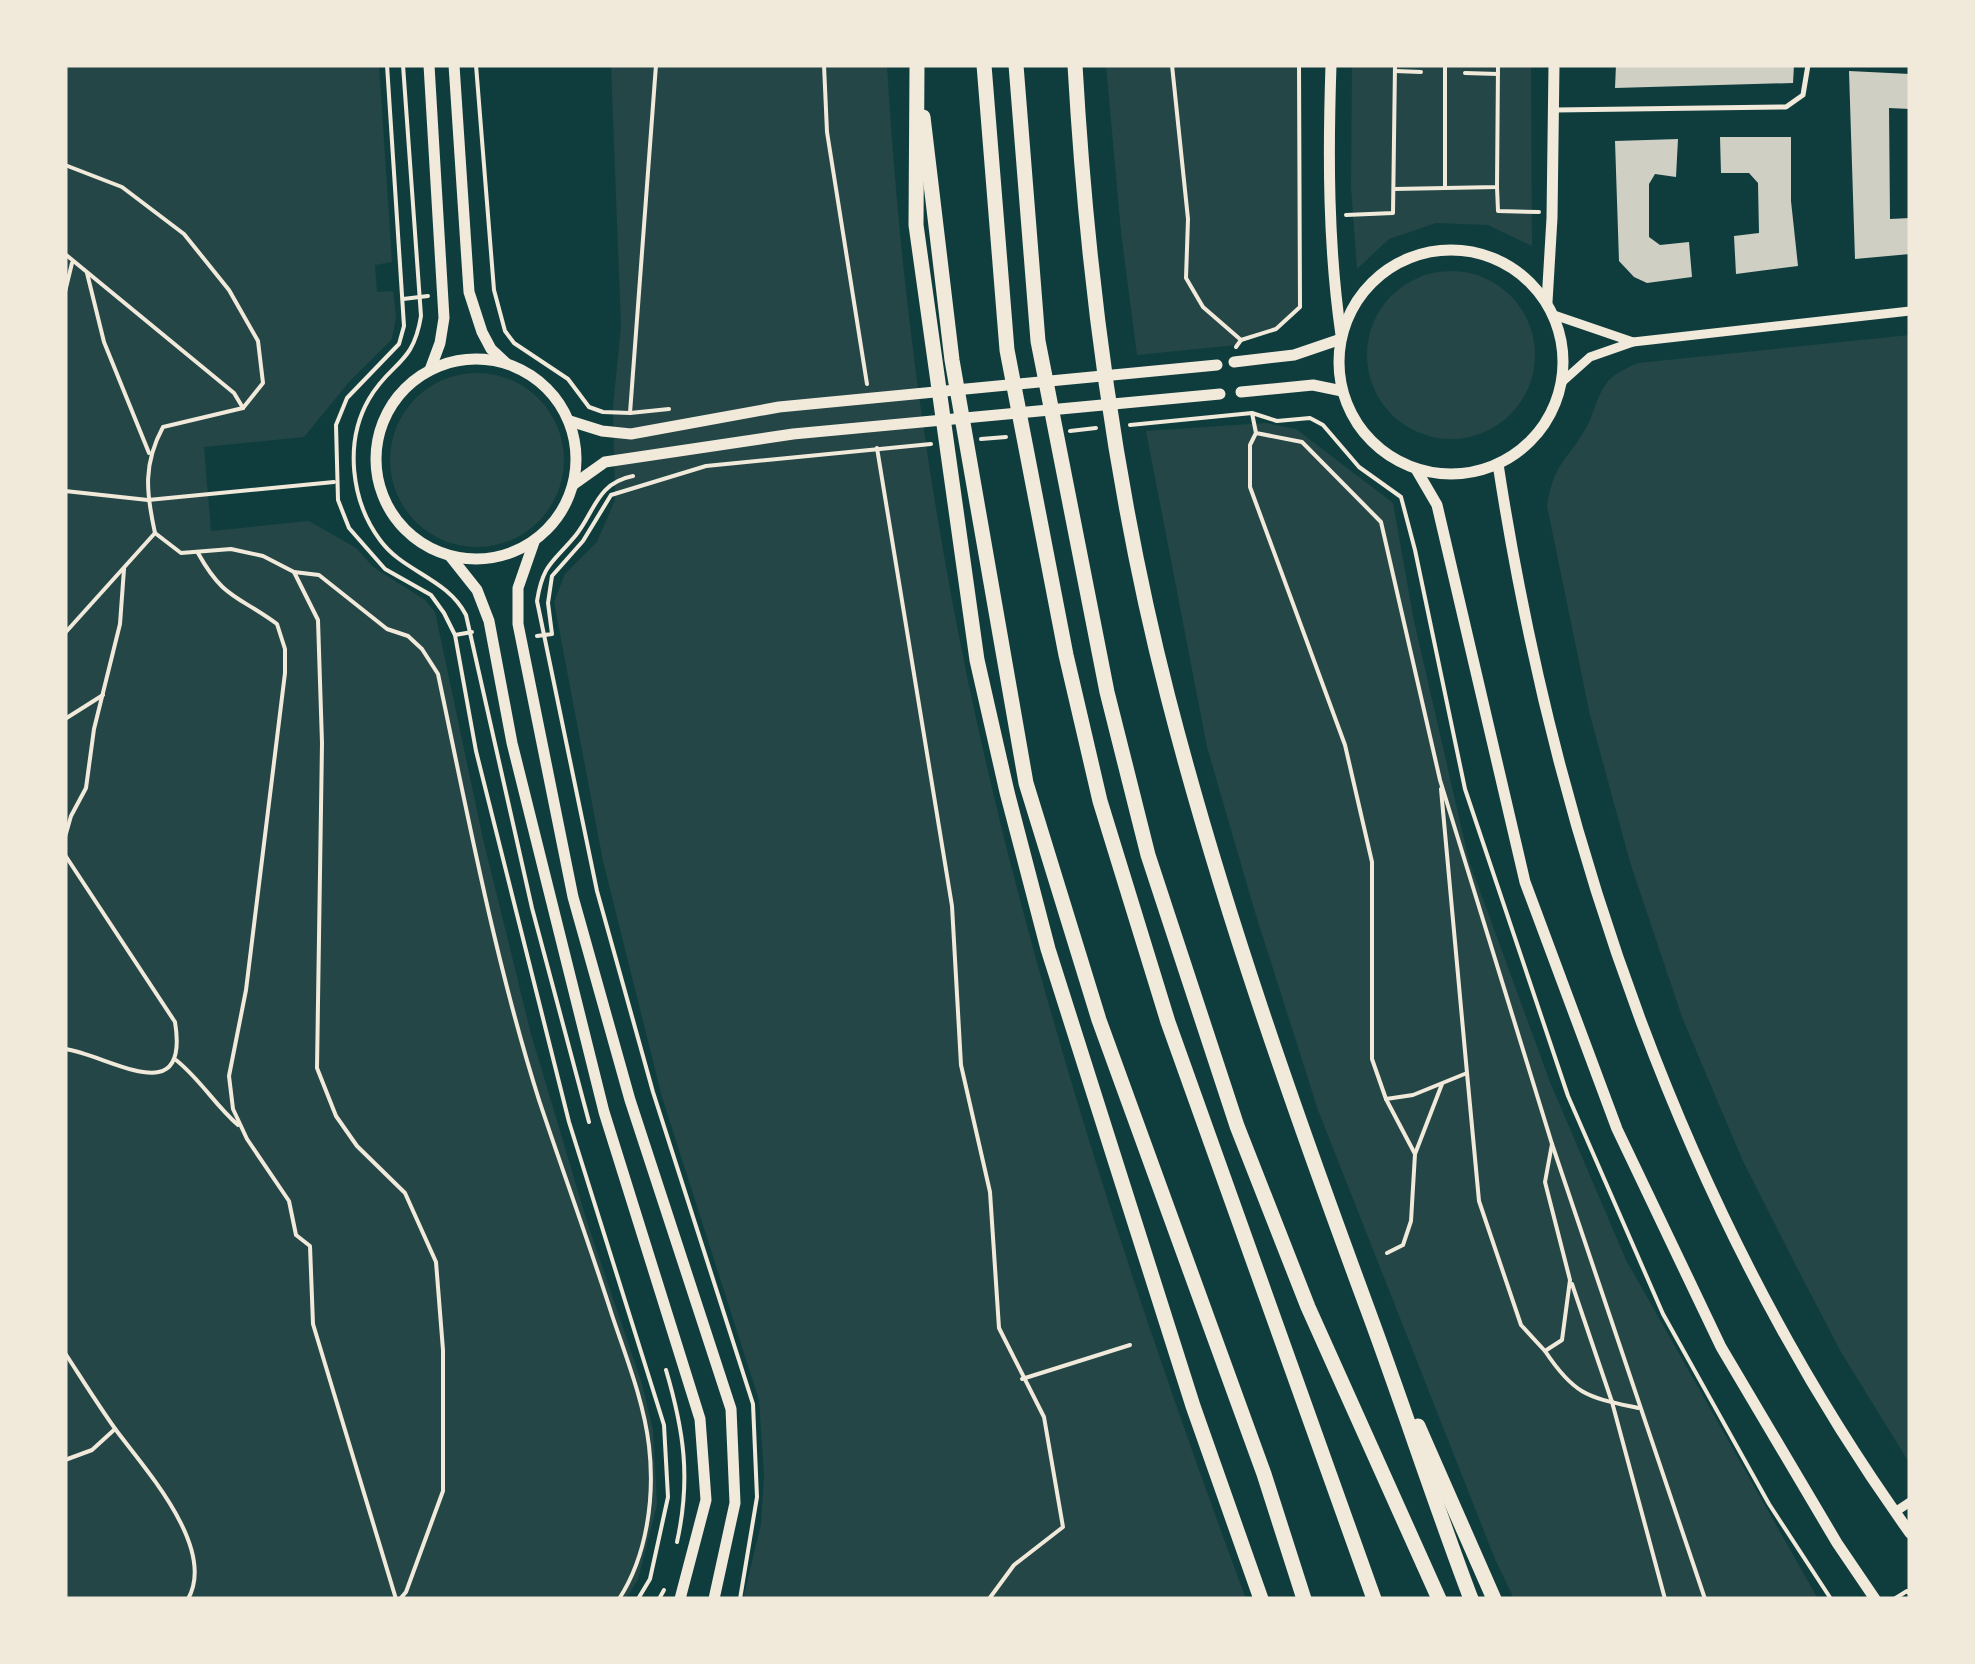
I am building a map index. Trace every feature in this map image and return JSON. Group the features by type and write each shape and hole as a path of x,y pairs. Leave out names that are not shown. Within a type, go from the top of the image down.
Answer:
{"highway":[{"path":"916,65 952,360 1026,783 1099,1020 1264,1474 1304,1599"},
{"path":"984,65 1007,350 1066,655 1100,801 1168,1022 1374,1599"},
{"path":"1016,65 1038,340 1107,692 1148,855 1194,1003 1244,1144 1308,1306 1439,1599"},
{"path":"1075,65 1081,168 1106,389 1167,694 1256,998 1471,1599"},
{"path":"918,94 914,146 916,226 977,660 1006,792 1039,918 1106,1138 1260,1599"},
{"path":"1370,1317 1494,1599"}],"street":[{"path":"429,65 444,318 430,370"},
{"path":"454,65 470,292 482,332 506,363 532,376 554,396 570,421 577,452 574,484 565,506 552,526 534,542 508,555 479,560 450,556 422,544 399,524 383,499 375,470 377,440 387,411 405,387 430,370 467,360 506,363"},
{"path":"570,421 602,432 631,434 779,407 1217,365 1235,357 1294,355 1341,337 1352,308 1369,285 1392,266 1418,254 1448,249 1477,252 1504,263 1528,280 1554,314 1563,348 1562,382 1550,416 1528,444 1498,464 1472,472 1444,474 1416,469 1369,440 1342,391 1338,365 1341,337 1328,164 1331,65"},
{"path":"1547,302 1554,65"},
{"path":"1562,382 1590,357 1633,342 1910,310"},
{"path":"1554,314 1633,342"},
{"path":"574,484 605,462 793,434 1313,385 1342,391"},
{"path":"1498,464 1520,596 1588,867 1675,1115 1752,1272 1820,1398 1910,1533"},
{"path":"1416,469 1437,506 1525,882 1617,1129 1721,1347 1836,1543 1874,1599"},
{"path":"534,542 518,588 518,624 574,897 630,1100 730,1408 735,1503 714,1599"},
{"path":"450,556 477,590 489,621 512,744 604,1112 700,1419 706,1500 680,1599"},
{"path":"1895,1512 1910,1502"}],"lane":[{"path":"1553,110 1786,106 1804,95 1808,65"}],"path":[{"path":"387,65 404,326 399,344 346,398 336,425 338,500 350,528 385,569 430,595 454,635 485,787 570,1122 664,1425 668,1498 650,1578 638,1599"},
{"path":"403,65 421,316 416,343 385,378 360,419 355,445 356,490 366,518 381,542 459,601 474,647"},
{"path":"476,65 494,290 505,331 514,342 568,379 590,408 630,413 684,408"},
{"path":"630,413 656,65"},
{"path":"824,65 826,132 868,390"},
{"path":"1172,65 1188,219 1186,278 1202,306 1242,340"},
{"path":"1242,340 1276,330 1300,307 1299,65"},
{"path":"1445,65 1445,188"},
{"path":"1498,65 1498,211 1552,212"},
{"path":"1331,216 1393,213 1394,68 1421,72"},
{"path":"1465,73 1498,74"},
{"path":"66,167 122,187 184,234 230,290 258,341 262,382 243,408 163,427 149,452"},
{"path":"1394,189 1497,187"},
{"path":"65,254 234,393 243,408"},
{"path":"65,292 73,260"},
{"path":"86,271 104,342 149,452 148,500 155,533 181,552 231,549 262,556 294,572 318,575 387,629 408,636 438,674 480,877 538,1096 629,1364 649,1445 650,1499 645,1534 632,1578 619,1599"},
{"path":"484,291 494,290"},
{"path":"403,299 429,296"},
{"path":"1235,357 1242,340"},
{"path":"1224,415 1252,412 1256,433 1250,445 1250,487 1345,745 1372,862 1372,1059 1414,1154"},
{"path":"1256,433 1302,442 1381,522 1440,780 1552,1144 1705,1599"},
{"path":"876,445 952,906 961,1065 990,1192 999,1328 1044,1417 1063,1527 1014,1565 990,1599"},
{"path":"542,635 552,634 548,603 552,576 583,541 611,495 706,466 797,458"},
{"path":"634,476 601,490 576,535 541,576 537,601 597,891 653,1092 752,1404 757,1498 740,1599"},
{"path":"65,491 148,500 336,482"},
{"path":"65,634 155,533"},
{"path":"198,553 222,589 277,624 285,649 275,763 246,990 230,1076 233,1109 289,1200 296,1235 310,1246 313,1324 398,1599 406,1592 443,1491 443,1350 436,1262 405,1194 357,1146 336,1116 317,1068 322,743 318,620 294,572"},
{"path":"65,837 86,788 94,729 120,624 124,569"},
{"path":"454,635 472,632"},
{"path":"65,719 103,695"},
{"path":"1440,780 1479,1200 1521,1326 1576,1390 1639,1408"},
{"path":"65,856 176,1022 180,1050 172,1065 156,1073 131,1071 83,1051 65,1048"},
{"path":"175,1059 192,1073 216,1106 242,1128"},
{"path":"1386,1098 1413,1096 1467,1073"},
{"path":"1387,1253 1402,1245 1411,1221 1414,1154 1442,1083"},
{"path":"1552,1144 1546,1182 1570,1280 1612,1402 1665,1599"},
{"path":"1545,1351 1562,1340 1570,1280"},
{"path":"1022,1378 1130,1344"},
{"path":"65,1353 115,1429 160,1486 192,1551 194,1588 188,1599"},
{"path":"65,1460 92,1450 115,1429"},
{"path":"1894,1599 1907,1590 1910,1594"}],"shaded area":[{"path":"65,65 379,65 392,262 375,265 377,292 393,291 396,317 392,339 349,382 304,437 204,447 211,531 309,521 356,548 373,567 425,600 435,612 483,839 531,1034 588,1225 642,1384 653,1430 657,1505 638,1579 626,1599 65,1599"},
{"path":"611,65 887,65 904,274 932,483 993,794 1043,985 1096,1162 1183,1426 1246,1599 743,1599 761,1524 764,1475 759,1400 662,1097 603,861 554,602 565,574 597,542 615,500 613,406 621,326"},
{"path":"1106,65 1299,65 1300,307 1276,329 1236,345 1137,355"},
{"path":"1352,65 1531,65 1532,246 1488,225 1436,223 1389,239 1357,269 1351,187"},
{"path":"1451,271 1483,277 1511,295 1529,323 1535,355 1529,387 1511,415 1483,433 1451,439 1419,433 1391,415 1373,387 1367,355 1373,323 1391,295 1419,277"},
{"path":"1910,335 1910,1464 1841,1352 1794,1262 1742,1159 1682,1017 1630,862 1590,715 1547,506 1554,478 1589,422 1603,389 1613,376 1631,366"},
{"path":"477,373 510,380 538,399 557,427 564,460 557,493 538,521 510,540 477,547 444,540 416,521 397,493 390,460 397,427 416,399 444,380"},
{"path":"1265,423 1296,429 1393,503 1414,621 1469,861 1550,1082 1626,1260 1818,1599 1514,1599 1495,1559 1318,1110 1207,747 1146,431"}],"building":[{"path":"1616,65 1794,65 1793,83 1615,88"},
{"path":"1849,71 1910,74 1910,109 1889,108 1890,219 1910,218 1910,254 1855,259"},
{"path":"1720,137 1791,137 1791,201 1798,266 1736,274 1734,236 1759,233 1758,183 1749,173 1721,173"},
{"path":"1678,139 1676,177 1655,174 1649,184 1649,237 1660,245 1689,242 1692,277 1647,283 1634,277 1619,261 1615,141"}]}
